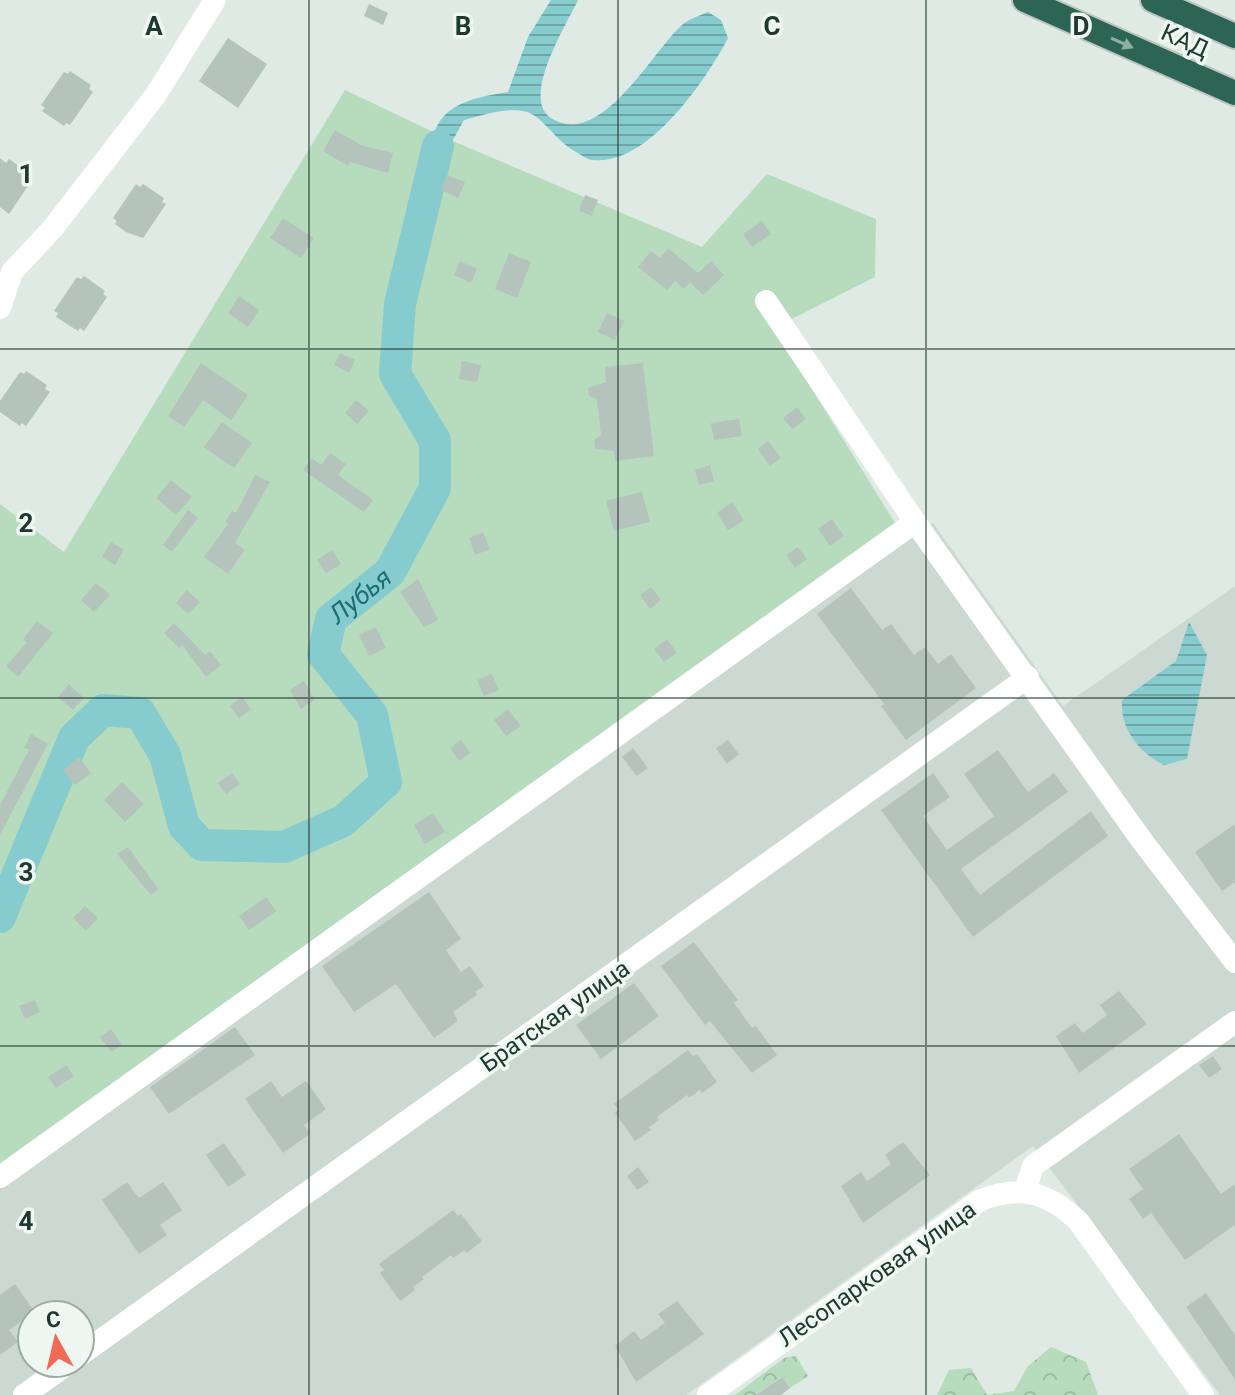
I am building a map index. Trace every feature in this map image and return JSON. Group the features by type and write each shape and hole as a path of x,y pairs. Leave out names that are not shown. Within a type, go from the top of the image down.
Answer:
{"highway":[{"name":"КАД","path":"1025,0 1235,93"},
{"name":"КАД","path":"1153,0 1235,36"}],"street":[{"path":"0,308 6,269 53,228 155,96 215,0"},
{"path":"766,301 915,522 1143,842 1235,962"},
{"path":"0,1177 915,522"},
{"name":"Братская улица","path":"96,1344 1028,677"},
{"path":"1203,1395 1079,1222 1057,1202 1025,1191 1033,1166 1235,1022"},
{"name":"Лесопарковая улица","path":"708,1395 979,1201 995,1194 1025,1191"},
{"path":"24,1395 46,1379"}],"shaded area":[{"path":"933,523 1063,706 1235,586 1235,1395 1220,1395 1033,1146 686,1395 0,1395 0,1184"}],"green space":[{"path":"345,90 448,139 702,247 767,174 876,219 875,277 774,328 895,523 0,1170 0,504 64,552"},
{"path":"1051,1347 1086,1362 1098,1395 987,1395 1014,1391 1028,1366"},
{"path":"796,1356 808,1376 790,1388 781,1377 756,1395 735,1395 784,1358"},
{"path":"971,1368 987,1395 937,1395 949,1370"}],"water":[{"path":"551,0 578,0 549,60 541,94 543,108 551,118 569,124 588,121 606,110 624,94 681,26 690,20 708,12 721,20 728,38 690,97 654,135 634,149 614,158 591,160 565,144 528,112 500,111 464,120 449,147 437,189 421,187 430,145 442,118 466,102 508,92 528,37"},
{"path":"1189,622 1207,655 1187,759 1164,765 1133,738 1124,721 1122,700 1176,661"}],"building":[{"path":"369,4 388,13 383,25 364,16"},
{"path":"228,38 267,64 238,108 199,81"},
{"path":"70,71 91,85 89,89 93,92 70,125 66,123 64,126 42,111 45,108 41,105 64,72 68,74"},
{"path":"335,130 363,146 393,153 388,173 350,162 348,166 323,151"},
{"path":"0,158 6,163 9,159 30,174 28,177 32,180 9,214 0,207"},
{"path":"447,175 465,182 458,198 441,190"},
{"path":"136,184 140,187 143,184 164,198 162,202 166,204 143,238 126,232 115,224 117,221 113,218"},
{"path":"585,195 598,200 592,216 579,211"},
{"path":"283,218 314,238 301,258 270,238"},
{"path":"762,221 771,234 752,247 743,234"},
{"path":"668,248 698,273 711,261 724,275 703,295 690,282 684,289 675,281 667,290 638,267 651,251 660,258"},
{"path":"509,253 531,262 517,298 495,289"},
{"path":"460,261 477,269 471,283 454,275"},
{"path":"84,276 105,291 103,294 107,297 84,331 80,328 78,331 56,317 58,313 54,311 77,277 81,279"},
{"path":"239,296 259,310 248,327 228,313"},
{"path":"607,313 624,321 615,340 598,332"},
{"path":"340,353 355,360 349,373 334,365"},
{"path":"462,361 481,365 477,382 459,379"},
{"path":"201,363 248,395 231,420 203,400 184,427 168,416"},
{"path":"643,363 654,456 615,461 614,451 595,449 594,440 601,435 597,399 589,396 588,388 606,382 605,367"},
{"path":"26,371 47,385 45,389 50,392 26,426 22,423 20,426 0,412 0,401 20,372 24,374"},
{"path":"356,400 369,411 357,424 345,413"},
{"path":"797,407 806,419 792,429 783,418"},
{"path":"739,419 742,436 714,440 711,423"},
{"path":"222,422 252,443 234,468 204,447"},
{"path":"768,441 781,458 770,466 758,449"},
{"path":"330,453 346,464 338,475 373,500 364,512 303,470 312,458 321,465"},
{"path":"710,465 714,481 699,485 695,470"},
{"path":"255,475 270,482 235,543 245,550 228,574 204,557 228,524 225,522 232,511 236,513"},
{"path":"171,480 192,497 176,515 156,498"},
{"path":"642,492 650,522 614,531 606,501"},
{"path":"732,502 744,520 728,530 717,513"},
{"path":"188,510 198,518 172,552 163,545"},
{"path":"832,519 844,536 830,546 818,529"},
{"path":"483,532 490,549 475,555 469,538"},
{"path":"111,542 124,550 115,565 102,557"},
{"path":"798,547 807,559 795,568 786,555"},
{"path":"332,550 341,564 326,573 317,560"},
{"path":"418,579 438,620 424,627 400,592"},
{"path":"96,583 110,595 94,612 81,600"},
{"path":"651,587 661,600 650,609 640,595"},
{"path":"851,588 882,630 891,624 914,655 925,647 938,664 951,654 976,688 906,740 881,706 884,704 817,614"},
{"path":"187,590 200,602 188,614 176,603"},
{"path":"37,621 53,633 18,677 6,666 27,642 23,639"},
{"path":"174,623 205,655 210,651 221,665 206,677 182,645 179,648 164,633"},
{"path":"376,627 386,648 369,656 359,635"},
{"path":"667,639 677,653 664,662 654,649"},
{"path":"492,674 499,690 484,696 477,680"},
{"path":"304,681 315,700 301,709 290,690"},
{"path":"69,684 84,698 73,710 58,697"},
{"path":"242,697 251,709 239,718 230,706"},
{"path":"508,709 521,726 506,736 494,720"},
{"path":"31,734 48,744 0,835 0,805 29,750 24,748"},
{"path":"461,740 470,753 459,761 450,748"},
{"path":"728,740 739,754 727,764 716,748"},
{"path":"633,748 648,768 637,776 622,757"},
{"path":"998,750 1028,792 1054,773 1068,792 961,869 980,895 1091,811 1108,836 973,937 881,810 933,773 950,797 923,816 947,850 994,816 964,774"},
{"path":"79,757 91,773 75,785 63,770"},
{"path":"232,773 240,784 226,794 218,783"},
{"path":"122,782 144,804 125,822 104,800"},
{"path":"433,813 445,832 425,844 414,825"},
{"path":"1235,824 1235,882 1222,891 1195,852"},
{"path":"128,847 158,889 151,895 117,854"},
{"path":"429,892 461,939 446,950 461,972 470,966 484,986 453,1012 458,1021 434,1038 396,984 354,1012 322,966"},
{"path":"266,897 276,911 249,930 239,916"},
{"path":"85,906 98,918 86,931 73,918"},
{"path":"694,942 738,1000 734,1003 752,1028 756,1026 777,1055 752,1073 710,1021 705,1025 661,966"},
{"path":"634,983 659,1016 601,1059 576,1025"},
{"path":"1119,991 1147,1024 1079,1073 1056,1036 1075,1023 1083,1033 1107,1015 1100,1005"},
{"path":"35,1000 40,1012 25,1019 19,1006"},
{"path":"235,1027 255,1055 169,1114 150,1087"},
{"path":"111,1029 122,1045 111,1052 100,1037"},
{"path":"688,1050 693,1056 697,1054 717,1082 702,1093 700,1090 689,1098 687,1095 657,1117 659,1120 649,1127 651,1130 635,1141 615,1113 619,1110 614,1104"},
{"path":"1213,1056 1222,1069 1209,1078 1199,1065"},
{"path":"66,1065 74,1076 56,1088 48,1077"},
{"path":"271,1081 282,1097 306,1081 326,1109 304,1125 310,1134 283,1153 245,1099"},
{"path":"1179,1134 1221,1194 1235,1184 1235,1225 1185,1260 1151,1213 1143,1219 1129,1199 1143,1189 1129,1169"},
{"path":"903,1142 930,1175 863,1223 841,1186 861,1172 867,1181 891,1164 885,1155"},
{"path":"224,1143 246,1175 228,1187 206,1155"},
{"path":"638,1167 649,1182 637,1190 627,1176"},
{"path":"127,1182 139,1198 163,1182 182,1210 160,1225 167,1235 139,1254 102,1200"},
{"path":"453,1210 458,1216 461,1214 482,1241 467,1253 465,1250 453,1258 451,1255 422,1277 424,1279 413,1287 415,1290 400,1301 380,1273 384,1270 379,1264"},
{"path":"15,1284 26,1299 16,1299 16,1325 9,1330 16,1343 0,1355 0,1295"},
{"path":"1206,1293 1235,1335 1235,1379 1186,1307"},
{"path":"677,1301 704,1334 636,1382 615,1346 634,1331 641,1340 665,1323 658,1314"},
{"path":"782,1377 790,1388 781,1395 756,1395"}],"waterway":[{"name":"Лубья","path":"0,917 74,738 103,710 140,713 165,755 184,826 202,845 284,847 343,821 386,782 372,715 323,654 331,619 390,572 435,488 435,441 395,374 400,304 438,146"}]}
